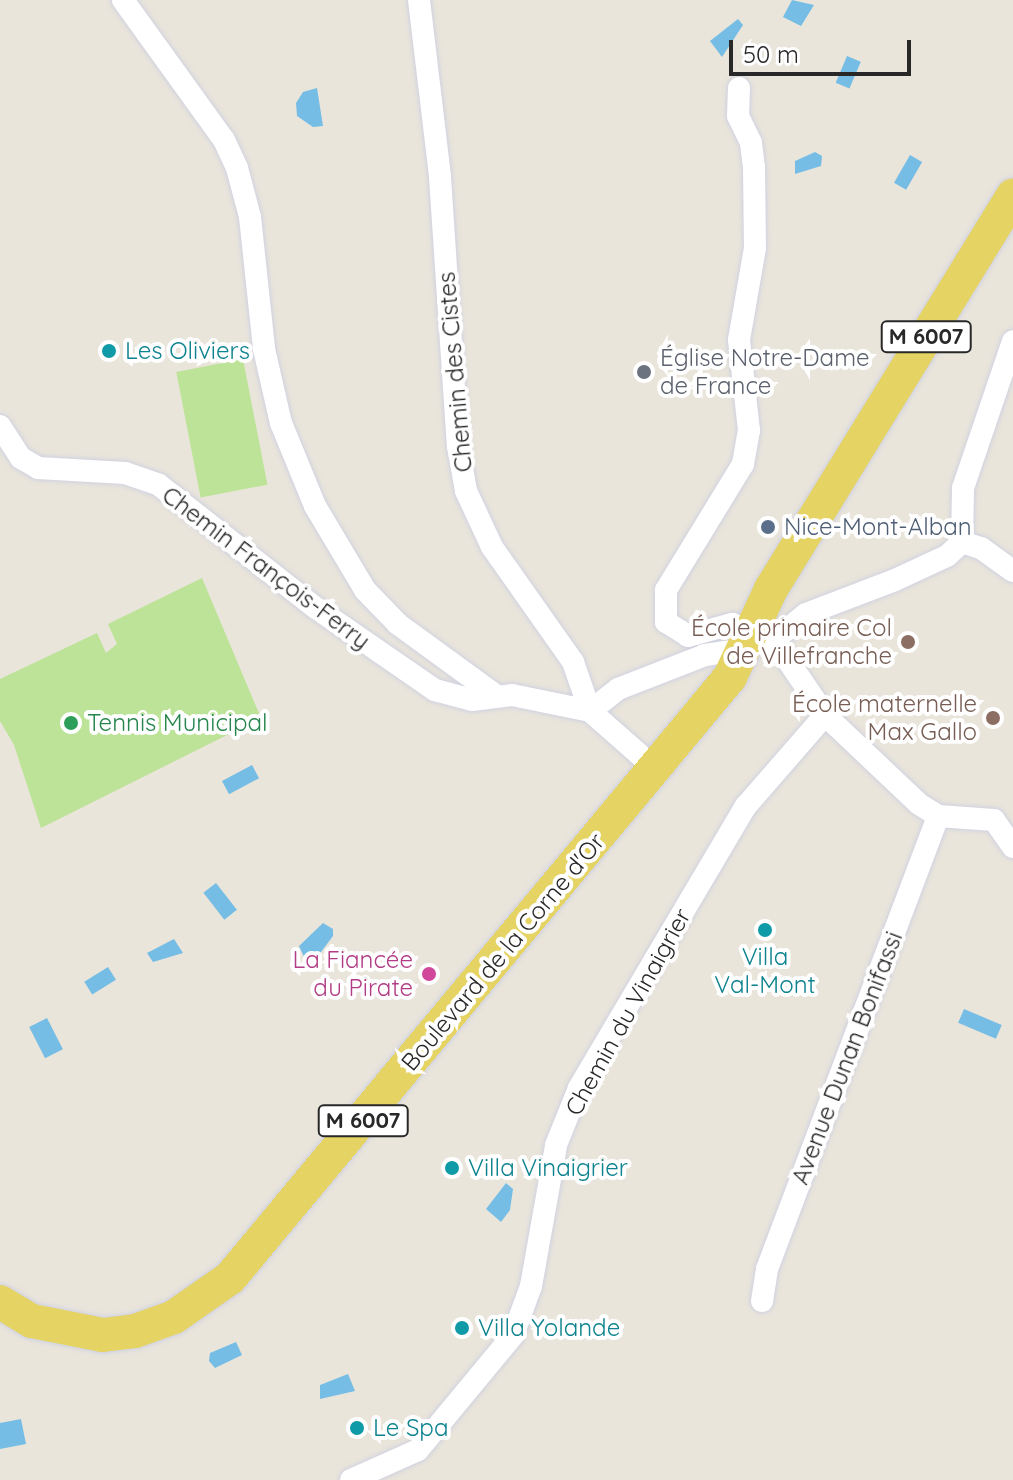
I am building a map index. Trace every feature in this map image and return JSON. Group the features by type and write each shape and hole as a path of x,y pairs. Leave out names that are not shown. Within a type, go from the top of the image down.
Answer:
{"main road":[{"name":"M 6007","path":"757,639 771,589 1013,195"},
{"name":"Boulevard de la Corne d'Or","path":"0,1302 32,1321 103,1335 135,1331 174,1317 230,1278 657,770 757,639"}],"street":[{"path":"123,0 224,140 237,168 250,217 268,364 281,423 315,506 365,590 398,624 494,694 590,711 657,770"},
{"name":"Chemin des Cistes","path":"419,0 440,177 458,446 466,491 492,547 573,662 590,711"},
{"path":"739,88 738,116 751,143 754,167 755,248 739,340 749,430 743,464 666,590 663,609 677,633 688,636 732,624 757,639 825,715 919,804 938,816 988,818 1003,826 1013,847"},
{"path":"962,542 963,488 1013,341"},
{"name":"Chemin François-Ferry","path":"0,426 11,457 49,471 125,473 159,485 397,667 456,697 494,694"},
{"path":"590,711 618,689 705,655 757,639 806,614 934,562 962,542"},
{"path":"962,542 981,548 1013,571"},
{"name":"Chemin du Vinaigrier","path":"351,1480 418,1450 513,1335 531,1286 556,1145 579,1088 746,806 825,715"},
{"name":"Avenue Dunan Bonifassi","path":"762,1301 767,1269 938,816"}],"green space":[{"path":"243,359 267,485 201,498 176,372"},
{"path":"202,578 261,718 41,828 14,745 0,721 0,679 97,633 106,653 117,644 108,624"}],"water":[{"path":"792,0 814,5 801,26 783,17"},
{"path":"738,19 743,25 722,57 710,41"},
{"path":"847,56 861,62 849,89 836,83"},
{"path":"317,88 323,126 313,127 297,116 296,103 303,92"},
{"path":"815,152 822,156 821,166 795,174 795,161"},
{"path":"910,155 922,162 906,190 894,183"},
{"path":"252,765 259,778 229,794 222,781"},
{"path":"216,883 237,910 224,920 203,893"},
{"path":"323,923 333,929 333,936 318,956 306,961 299,946"},
{"path":"174,939 183,953 153,962 147,953"},
{"path":"108,967 116,980 92,995 84,982"},
{"path":"964,1009 1002,1025 996,1039 958,1023"},
{"path":"47,1018 63,1049 45,1058 29,1027"},
{"path":"506,1183 513,1189 510,1210 501,1222 486,1209"},
{"path":"236,1342 242,1355 215,1368 209,1361 210,1353"},
{"path":"348,1374 355,1391 320,1399 320,1385"},
{"path":"21,1419 26,1444 0,1449 0,1423"}],"place":[{"name":"Les Oliviers","path":"109,351"},
{"name":"Église Notre-Dame de France","path":"644,372"},
{"name":"Nice-Mont-Alban","path":"768,527"},
{"name":"École primaire Col de Villefranche","path":"908,642"},
{"name":"École maternelle Max Gallo","path":"993,718"},
{"name":"Tennis Municipal","path":"71,723"},
{"name":"Villa Val-Mont","path":"765,930"},
{"name":"La Fiancée du Pirate","path":"429,974"},
{"name":"Villa Vinaigrier","path":"452,1168"},
{"name":"Villa Yolande","path":"462,1328"},
{"name":"Le Spa","path":"357,1428"}]}
